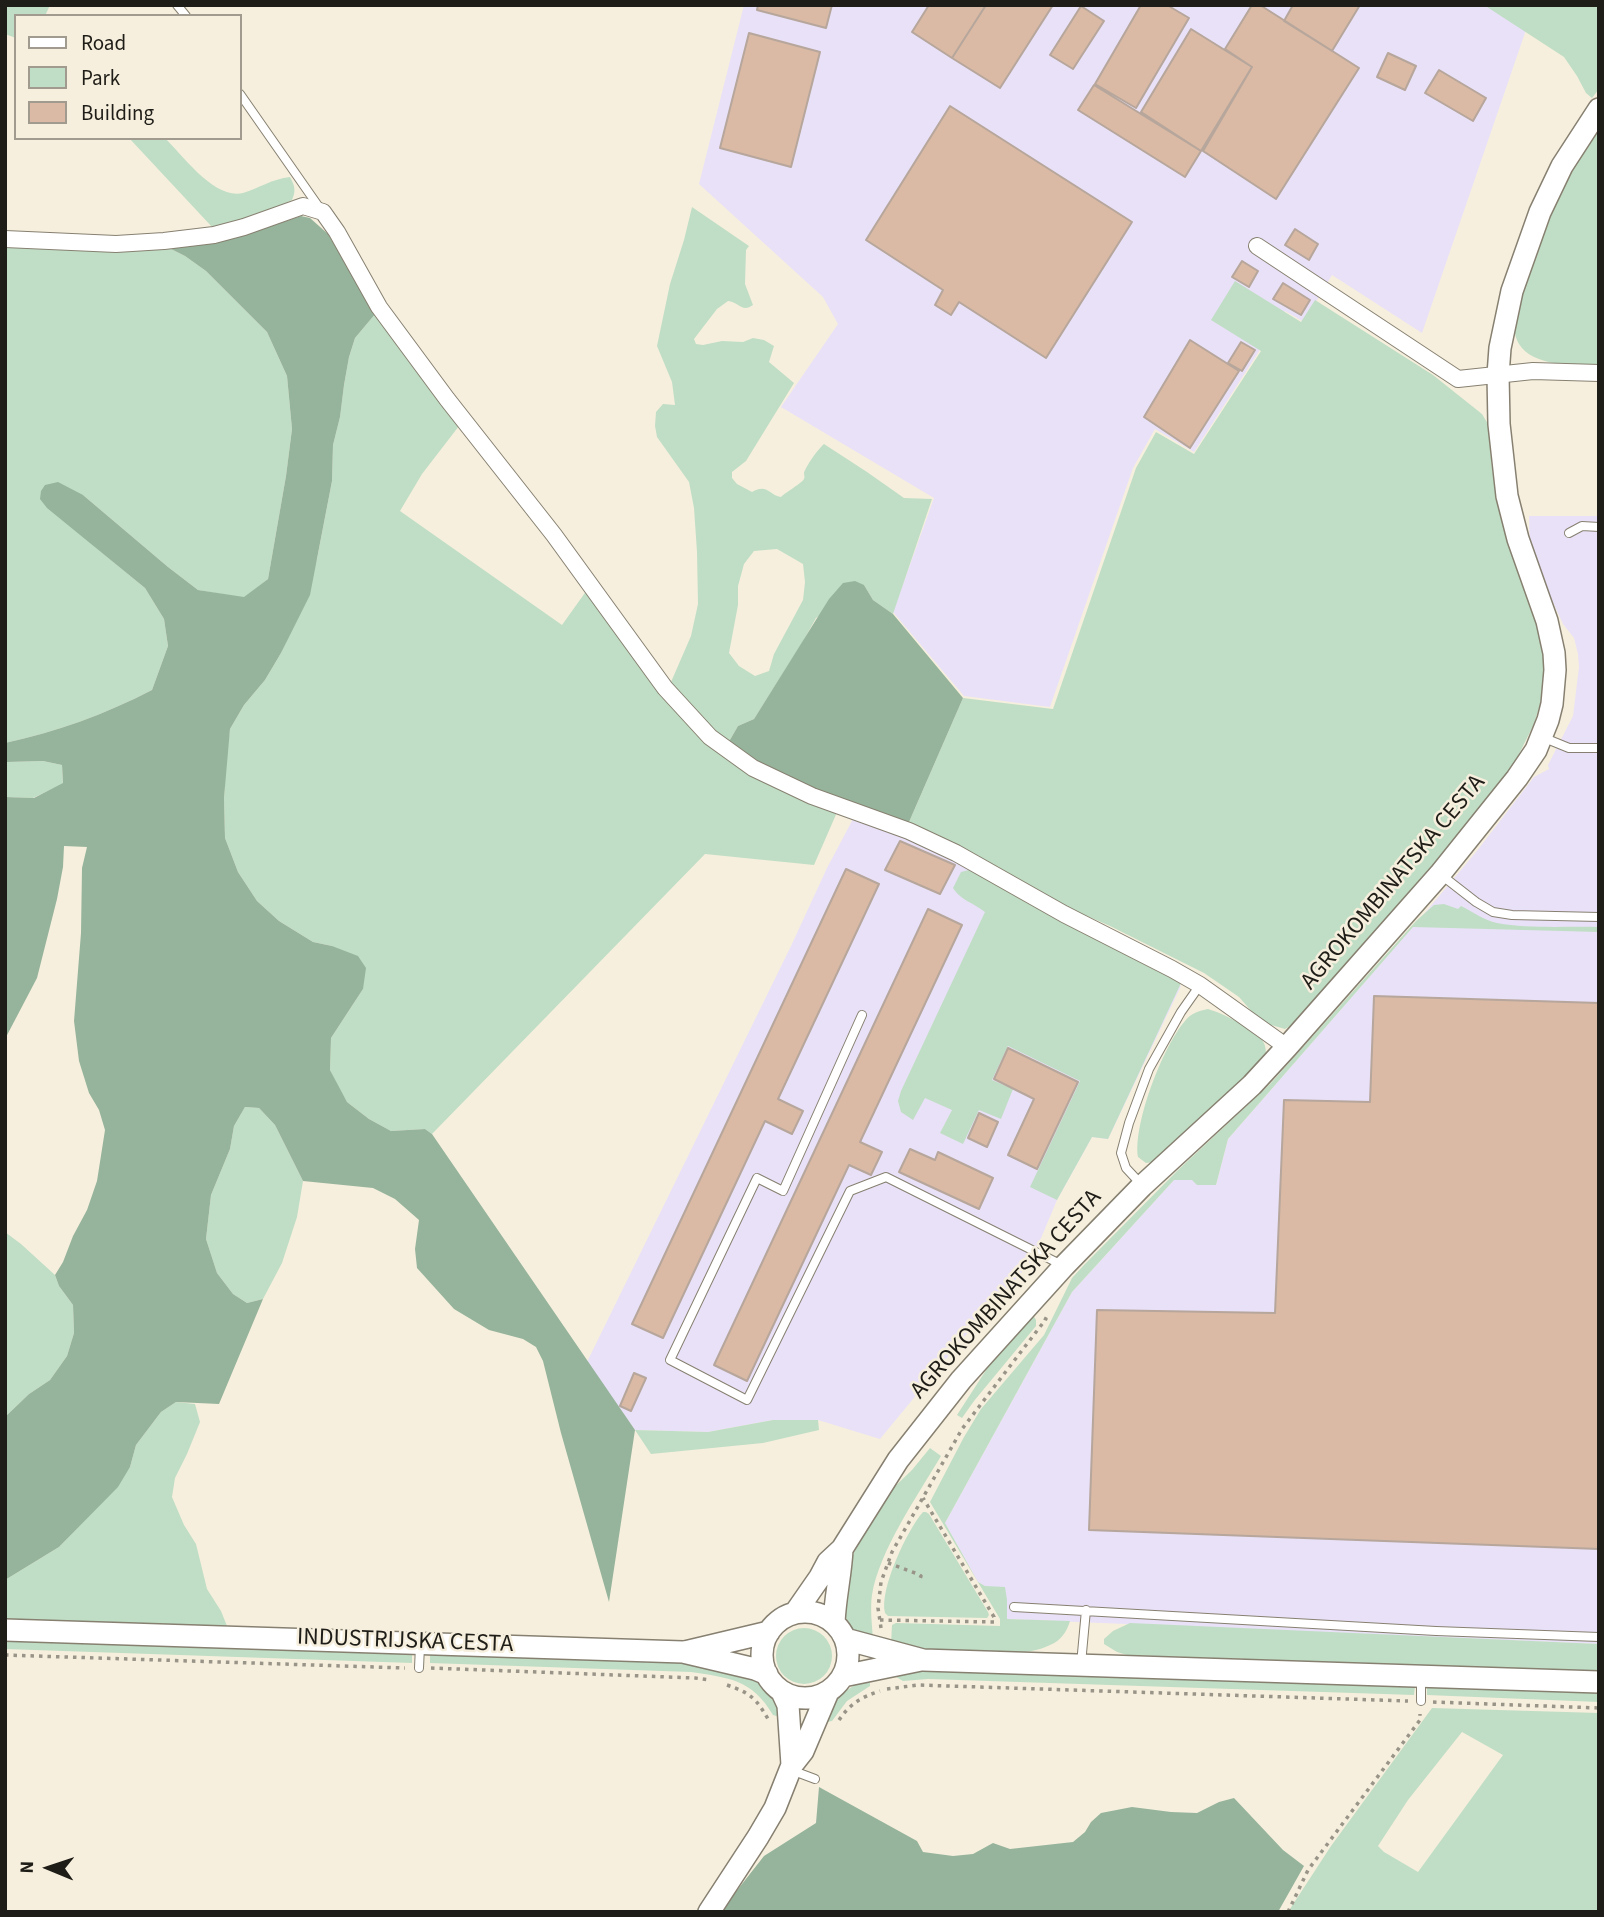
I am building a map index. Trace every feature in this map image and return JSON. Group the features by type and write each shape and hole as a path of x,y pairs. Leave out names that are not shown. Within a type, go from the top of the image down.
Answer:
{"street":[{"name":"AGROKOMBINATSKA CESTA","path":"795,1613 828,1562 842,1549 898,1460 961,1380 1063,1266 1142,1186 1252,1085 1287,1047 1440,874 1517,778 1536,750 1552,704 1554,653 1547,621 1518,539 1507,496 1499,424 1498,375 1501,340 1506,314 1528,243 1547,196 1562,166 1599,109"},
{"path":"5,239 116,244 164,241 244,227 303,206 323,212 379,307 554,535 665,688 710,737 753,768 812,796 909,831 956,853 1064,914 1200,985 1287,1047"},
{"path":"1257,246 1458,379 1533,371 1599,373"},
{"name":"AGROKOMBINATSKA CESTA","path":"840,1631 837,1586 842,1549"},
{"path":"792,1767 788,1705 782,1692 766,1674 762,1653 769,1632 780,1620 795,1613 820,1614 840,1631 923,1660"},
{"name":"INDUSTRIJSKA CESTA","path":"5,1630 683,1652 766,1674"},
{"path":"709,1912 758,1838 775,1808 792,1767 803,1751 828,1692 843,1676 848,1658 840,1631"},
{"name":"INDUSTRIJSKA CESTA","path":"683,1652 769,1632"},
{"path":"843,1676 923,1660 1599,1682"},
{"path":"782,1692 810,1698 828,1692"}],"lane":[{"path":"242,97 323,212"},
{"path":"1569,533 1582,526 1599,527"},
{"path":"1542,737 1569,748 1599,748"},
{"path":"1440,874 1493,912 1599,918"},
{"path":"1142,1186 1126,1168 1121,1153 1129,1123 1149,1069 1181,1012 1200,985"},
{"path":"862,1015 783,1191 757,1178 670,1360 747,1400 850,1191 886,1177 1063,1266"},
{"path":"1014,1607 1599,1637"},
{"path":"1080,1664 1086,1610"},
{"path":"419,1668 420,1643"},
{"path":"1420,1675 1421,1701"},
{"path":"792,1767 815,1779"}],"path":[{"path":"881,1630 878,1608 881,1582 892,1552 962,1429 1046,1320 1029,1304"},
{"path":"880,1620 994,1622 994,1617 923,1498"},
{"path":"888,1563 918,1574 920,1579"},
{"name":"INDUSTRIJSKA CESTA","path":"5,1655 695,1678 747,1692 757,1701 771,1724"},
{"path":"838,1723 850,1705 867,1695 883,1689 918,1685 1599,1708"},
{"path":"1288,1912 1308,1870 1420,1720 1421,1701"}],"shaded area":[{"path":"744,5 1490,5 1527,27 1422,333 1332,275 1304,322 1285,311 1194,452 1155,429 1133,468 1050,707 964,696 893,612 934,498 781,407 838,324 823,297 699,184"},
{"path":"1529,516 1599,516 1599,1644 1007,1619 1007,1600 978,1582 945,1523 1072,1292 1174,1180 1193,1180 1216,1185 1228,1139 1413,927 1534,777 1549,769 1548,765 1573,716 1578,654 1574,638 1563,624 1530,553"},
{"path":"853,819 903,835 954,858 969,870 1181,986 1108,1139 1092,1137 1057,1200 1031,1262 965,1336 880,1439 818,1420 773,1420 708,1432 635,1430 587,1362"}],"green space":[{"path":"5,5 50,5 46,14 14,14 14,37 5,34"},
{"path":"1484,5 1599,5 1599,89 1592,98 1586,93 1564,57"},
{"path":"1599,127 1599,366 1544,361 1525,352 1519,344 1514,327 1519,301 1549,218 1577,162"},
{"path":"131,140 167,140 200,175 222,190 232,193 243,193 290,177 294,188 292,200 259,216 213,228"},
{"path":"692,207 749,246 746,250 745,284 753,305 743,308 728,301 717,309 694,339 696,344 743,342 753,338 764,340 774,346 769,362 794,383 746,461 732,472 732,478 737,484 752,492 765,489 781,497 803,481 807,466 824,444 904,498 932,499 893,614 873,600 864,585 816,618 754,719 738,726 727,745 691,710 671,682 691,636 698,604 694,508 689,482 657,437 655,426 656,412 663,404 675,405 672,382 657,346 670,284","holes":["777,549 803,564 803,600 774,654 769,671 755,676 739,666 729,653 738,605 738,586 744,564 754,551"]},
{"path":"301,216 310,218 328,234 376,313 355,338 349,357 333,445 332,481 310,595 265,680 244,705 230,729 224,798 225,838 238,872 257,901 279,921 313,942 358,956 366,968 363,989 331,1038 330,1070 347,1102 391,1131 425,1129 432,1134 635,1430 609,1602 543,1361 536,1347 523,1339 489,1330 454,1309 417,1268 415,1249 419,1220 395,1199 373,1188 303,1181 275,1125 259,1108 245,1107 234,1126 230,1149 211,1195 206,1239 217,1273 233,1294 247,1303 263,1299 219,1404 176,1402 161,1412 136,1445 130,1467 118,1487 59,1547 5,1580 5,1417 29,1394 50,1380 67,1356 74,1333 73,1305 59,1286 55,1275 87,1210 97,1181 105,1130 79,1061 74,1021 81,933 82,868 87,847 64,846 57,899 37,978 5,1039 5,797 34,798 63,783 62,765 43,761 5,761 5,743 80,721 152,690 168,646 164,619 145,588 47,508 40,499 41,491 45,485 58,482 83,495 198,590 244,597 268,579 292,429 287,376 267,332 206,271 169,248 268,227"},
{"path":"5,246 169,248 185,256 206,271 267,332 287,376 292,429 268,579 244,598 198,590 83,495 94,546 145,588 164,619 168,646 152,690 80,721 5,743"},
{"path":"1235,281 1301,322 1315,300 1433,375 1482,414 1488,424 1492,468 1502,522 1542,641 1542,697 1534,724 1512,768 1465,829 1349,963 1295,1023 1285,1029 1261,1022 1239,997 1204,973 1053,901 949,841 909,822 963,698 1053,709 1136,468 1156,432 1194,454 1261,351 1211,320"},
{"path":"376,313 459,426 422,474 400,511 562,625 587,590 670,706 711,746 838,810 814,865 705,854 432,1134 425,1129 391,1131 347,1102 330,1070 331,1038 363,989 332,946 313,942 279,921 257,901 238,872 225,838 224,799 230,729 281,653 317,559 332,481 333,445 349,357 355,338"},
{"path":"855,581 864,585 873,600 893,614 963,698 909,822 854,807 797,784 727,745 738,726 754,719 829,599 843,583"},
{"path":"5,761 43,761 62,765 63,784 33,798 5,797"},
{"path":"969,870 1182,981 1108,1139 1092,1137 1057,1200 1030,1187 1080,1081 1008,1046 992,1080 1013,1089 1001,1119 979,1110 963,1144 940,1133 952,1110 925,1098 913,1120 901,1112 898,1101 985,912 953,888 961,872"},
{"path":"1444,904 1458,909 1461,906 1497,923 1535,927 1599,927 1599,932 1413,927 1228,1139 1216,1185 1197,1185 1192,1180 1174,1180 1072,1292 945,1523 978,1582 985,1586 1005,1587 1007,1619 1070,1621 1063,1635 1042,1648 1015,1652 935,1649 891,1644 892,1625 896,1623 1000,1626 1000,1619 930,1502 981,1409 1044,1335 1072,1278 1083,1266 1177,1171 1270,1084 1416,921 1434,905"},
{"path":"1208,1009 1258,1035 1264,1044 1266,1057 1154,1162 1146,1163 1138,1157 1140,1125 1159,1066 1185,1021 1193,1014"},
{"path":"245,1107 259,1108 275,1125 303,1181 297,1217 282,1263 263,1299 247,1303 233,1294 217,1273 206,1239 211,1195 230,1149 234,1126"},
{"path":"5,1232 55,1275 59,1286 73,1305 74,1333 67,1356 50,1380 29,1394 5,1417"},
{"path":"1033,1315 1036,1326 962,1418 957,1415 990,1364"},
{"path":"176,1402 195,1404 200,1422 175,1478 172,1497 196,1544 207,1589 227,1626 5,1619 5,1580 59,1547 87,1518 130,1467 136,1445 161,1412"},
{"path":"773,1420 818,1420 819,1430 763,1443 651,1454 635,1430 708,1432"},
{"path":"930,1448 941,1456 891,1542 876,1578 871,1600 873,1639 853,1630 844,1614 846,1576 867,1526 887,1494"},
{"path":"923,1512 929,1514 988,1612 987,1618 888,1616 885,1613 884,1603 890,1576 909,1532"},
{"path":"1130,1623 1599,1644 1599,1671 1127,1655 1104,1644 1104,1639 1113,1631"},
{"path":"804,1628 819,1633 827,1641 832,1656 827,1671 819,1679 804,1684 789,1679 781,1671 776,1656 781,1641 789,1633"},
{"path":"5,1641 412,1654 412,1663 5,1649"},
{"path":"430,1654 675,1661 715,1667 741,1674 764,1687 775,1699 783,1718 773,1715 748,1687 717,1676 691,1672 430,1663"},
{"path":"916,1670 1415,1686 1414,1695 928,1679 903,1681 891,1674"},
{"path":"870,1679 870,1686 847,1701 832,1721 821,1723 841,1695"},
{"path":"1427,1686 1599,1692 1599,1702 1427,1695"},
{"path":"1432,1708 1599,1713 1599,1912 1288,1912 1331,1846","holes":["1462,1732 1503,1755 1418,1872 1378,1846 1408,1800"]},
{"path":"819,1787 917,1841 923,1852 953,1856 973,1854 993,1843 1010,1849 1073,1842 1101,1813 1132,1807 1197,1813 1234,1798 1283,1850 1304,1866 1278,1912 720,1912 764,1856 816,1823"}],"building":[{"path":"758,5 832,5 826,28 757,10"},
{"path":"929,5 986,5 952,58 912,32"},
{"path":"986,5 1053,5 1000,88 952,58"},
{"path":"1141,5 1167,5 1189,18 1136,108 1095,84"},
{"path":"1252,5 1260,5 1359,68 1276,199 1203,151 1252,67 1225,49"},
{"path":"1293,5 1360,5 1332,51 1284,21"},
{"path":"1081,6 1104,21 1073,69 1050,55"},
{"path":"1191,29 1252,67 1201,151 1141,112"},
{"path":"749,33 820,52 791,167 720,148"},
{"path":"1388,53 1416,66 1405,90 1377,77"},
{"path":"1439,70 1486,98 1473,121 1425,93"},
{"path":"1094,85 1201,151 1185,177 1078,110"},
{"path":"950,106 1132,222 1046,358 959,302 951,315 935,305 943,290 866,240"},
{"path":"1295,229 1318,244 1309,260 1285,245"},
{"path":"1242,261 1258,271 1249,287 1232,277"},
{"path":"1283,283 1310,300 1301,315 1273,299"},
{"path":"1190,340 1239,371 1190,448 1144,417"},
{"path":"1241,342 1255,350 1242,371 1228,363"},
{"path":"900,841 955,865 940,894 885,870"},
{"path":"846,869 879,884 778,1099 803,1111 792,1134 765,1121 663,1338 632,1324"},
{"path":"928,909 962,925 860,1142 882,1152 871,1175 849,1165 747,1381 714,1365"},
{"path":"1374,996 1599,1003 1599,1549 1089,1530 1097,1310 1275,1313 1284,1100 1370,1102"},
{"path":"1008,1048 1078,1082 1037,1169 1008,1155 1034,1099 994,1079"},
{"path":"979,1113 998,1122 987,1147 968,1138"},
{"path":"910,1149 935,1160 938,1152 993,1178 979,1209 899,1172"},
{"path":"634,1373 646,1378 631,1411 620,1406"}]}
